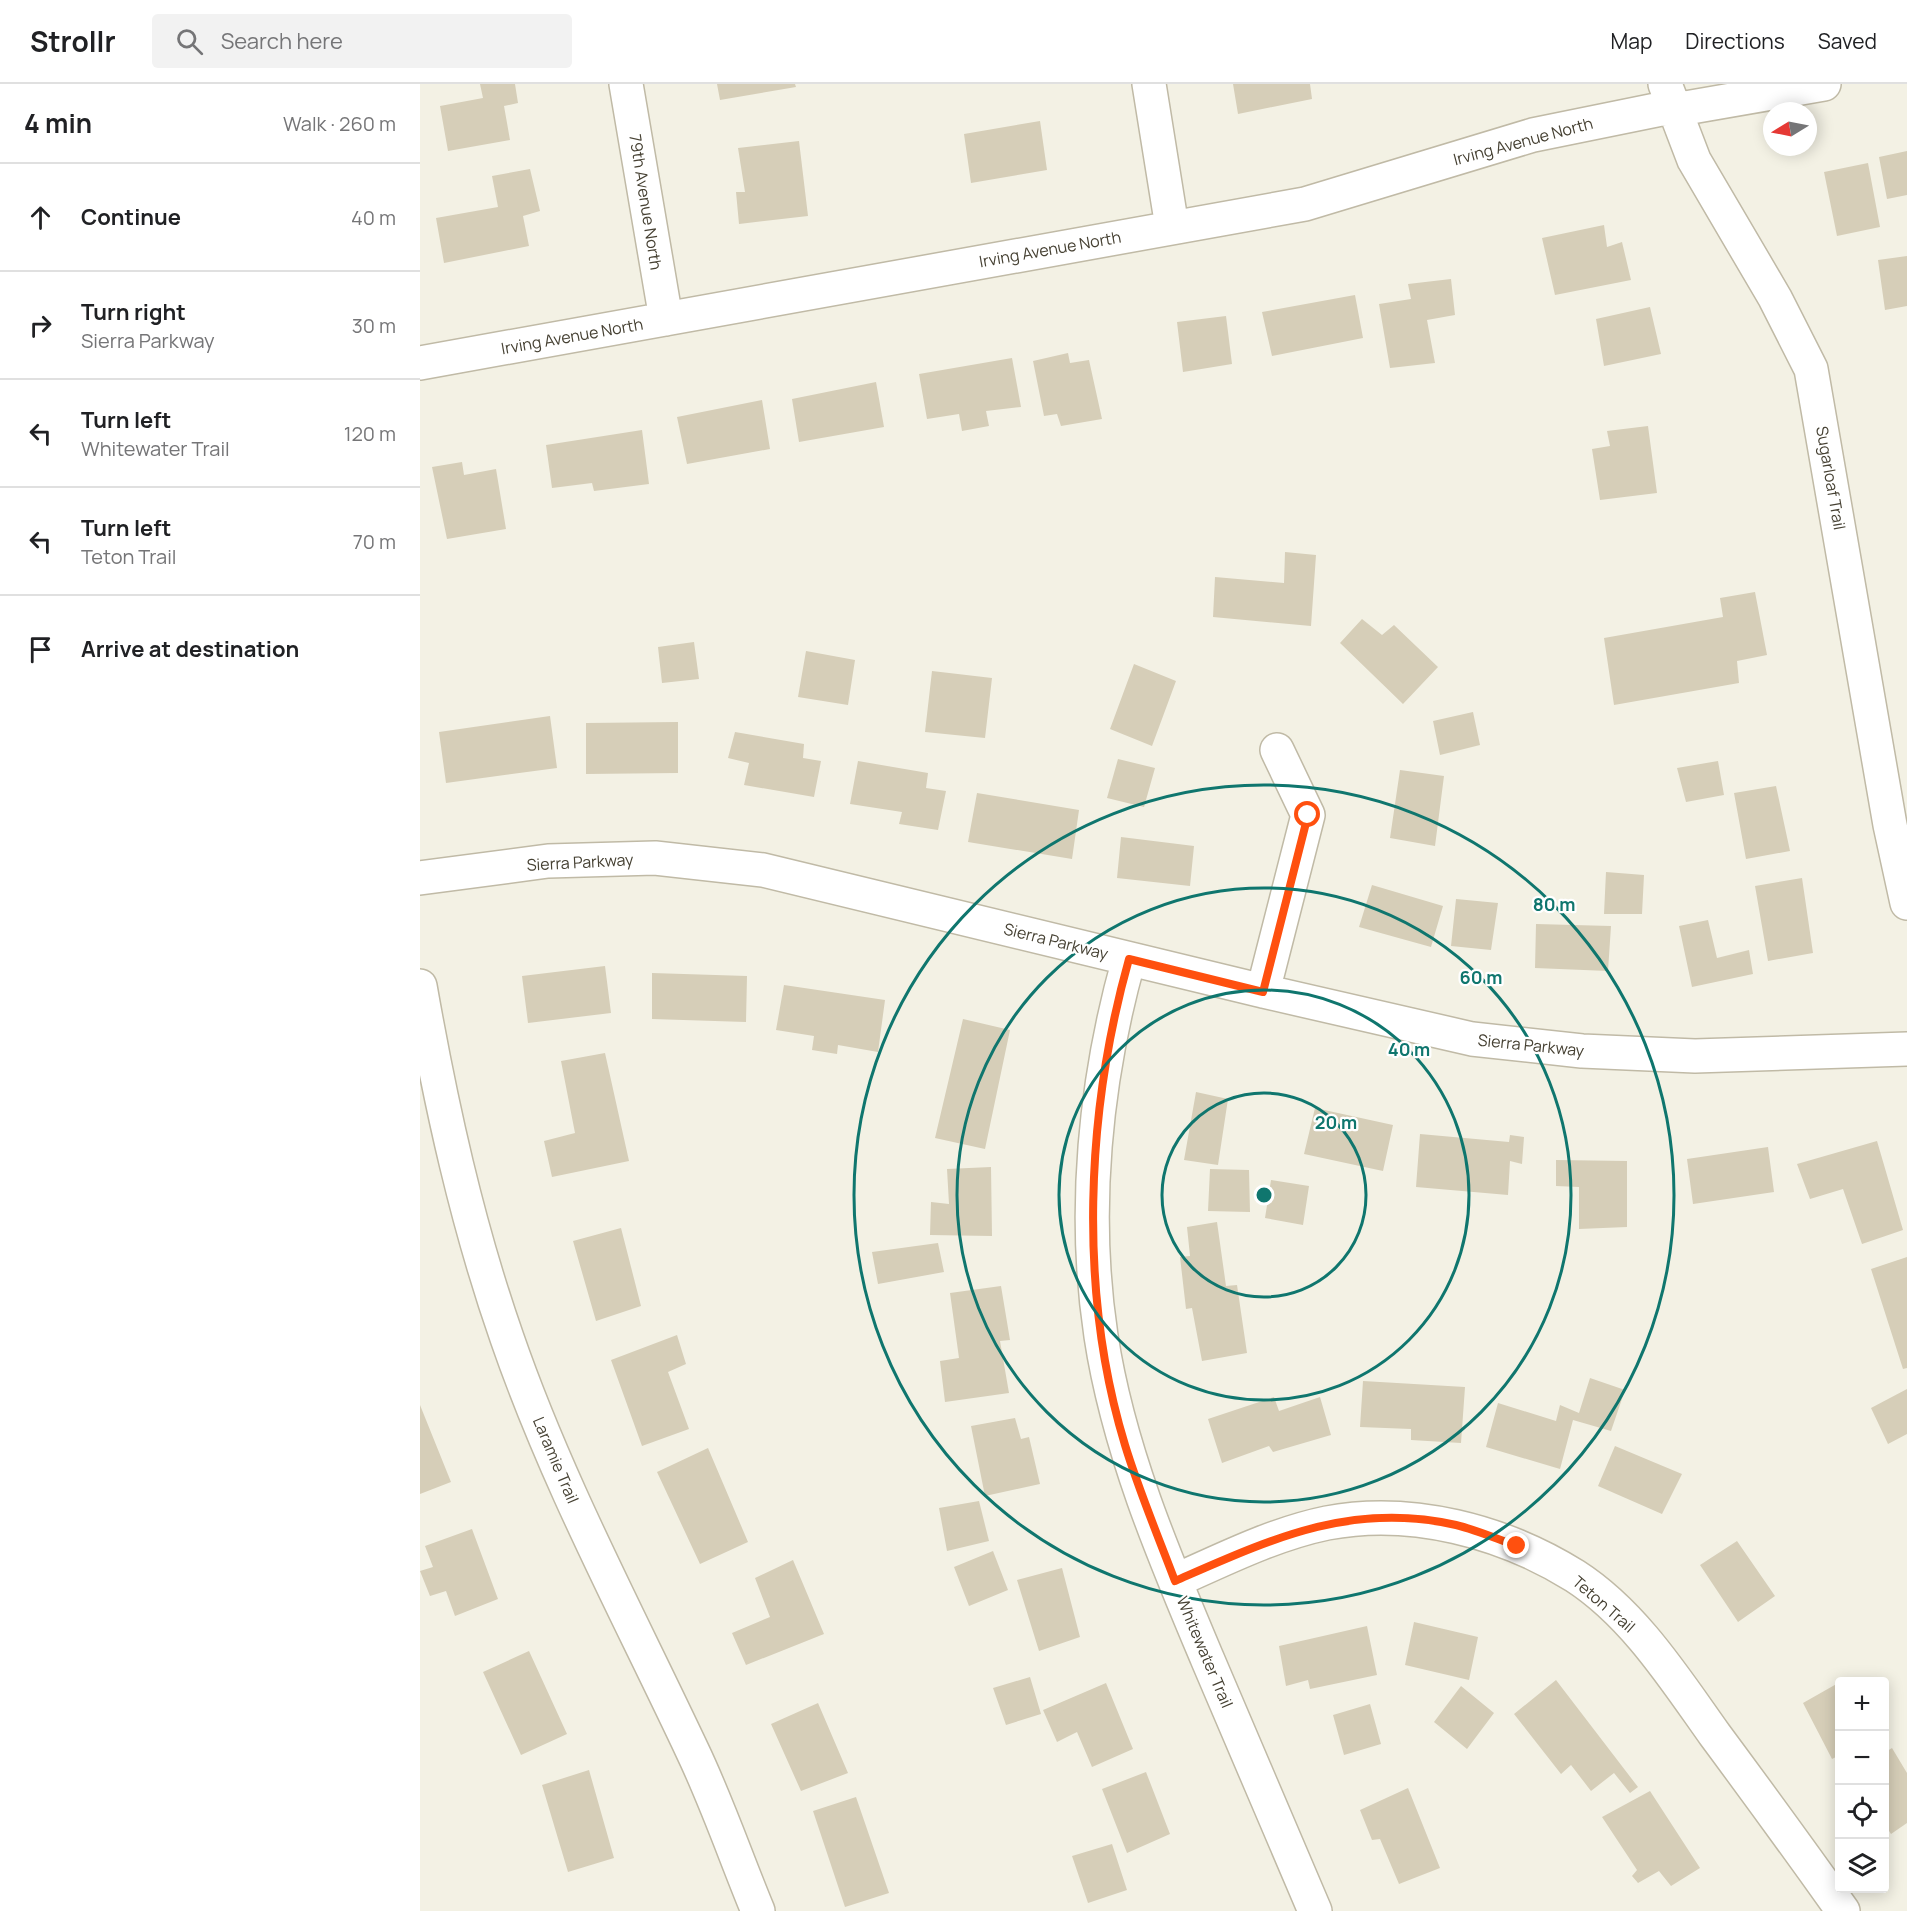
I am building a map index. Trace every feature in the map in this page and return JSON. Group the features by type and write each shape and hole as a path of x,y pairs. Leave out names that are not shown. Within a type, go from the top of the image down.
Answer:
{"street":[{"name":"79th Avenue North","path":"626,84 666,319"},
{"path":"1149,84 1172,227"},
{"name":"Irving Avenue North","path":"420,363 1305,204 1533,135 1651,111 1669,97 1824,84"},
{"name":"Sugarloaf Trail","path":"1669,97 1694,160 1775,298 1811,369 1890,825 1907,903"},
{"path":"1263,992 1308,815 1277,750"},
{"name":"Sierra Parkway","path":"420,878 548,861 666,859 763,870 1263,992 1472,1039 1582,1051 1695,1056 1907,1049"},
{"name":"Whitewater Trail","path":"1129,959 1118,998 1098,1108 1092,1221 1101,1335 1125,1443 1175,1581 1316,1911"},
{"name":"Laramie Trail","path":"420,986 436,1078 468,1210 506,1337 555,1463 694,1754 758,1911"},
{"name":"Teton Trail","path":"1175,1581 1267,1540 1328,1523 1393,1518 1456,1525 1517,1546 1576,1576 1624,1618 1666,1666 1844,1911"}],"building":[{"path":"480,84 515,84 518,103 504,106 510,140 448,151 440,106 483,98"},
{"path":"717,84 795,84 796,87 720,100"},
{"path":"1233,84 1310,84 1312,99 1238,114"},
{"path":"1040,121 1047,170 971,183 964,134"},
{"path":"799,141 808,216 739,224 736,192 745,192 738,148"},
{"path":"1907,151 1907,195 1887,199 1879,157"},
{"path":"1868,163 1880,227 1837,236 1824,172"},
{"path":"530,169 540,211 523,216 529,246 444,263 436,218 498,207 492,176"},
{"path":"1604,225 1607,247 1622,242 1631,280 1555,295 1542,238"},
{"path":"1907,256 1907,306 1885,310 1878,260"},
{"path":"1451,279 1455,315 1427,320 1435,363 1390,368 1379,304 1411,299 1408,284"},
{"path":"1355,295 1363,338 1272,356 1262,312"},
{"path":"1650,307 1661,354 1604,366 1596,319"},
{"path":"1226,316 1232,364 1183,372 1177,322"},
{"path":"1068,353 1070,363 1089,360 1102,419 1061,426 1057,414 1044,416 1033,361"},
{"path":"1012,358 1021,407 986,411 989,426 962,431 959,414 927,419 919,374"},
{"path":"876,382 884,427 799,442 792,399"},
{"path":"762,400 770,449 687,464 677,417"},
{"path":"1648,426 1657,493 1600,500 1592,449 1610,446 1607,431"},
{"path":"642,430 649,484 594,491 592,483 552,488 546,445"},
{"path":"462,462 464,475 496,469 506,529 447,539 432,467"},
{"path":"1285,552 1316,555 1311,626 1213,617 1215,577 1284,583"},
{"path":"1755,592 1767,655 1737,661 1739,683 1614,705 1604,638 1723,617 1720,598"},
{"path":"1362,619 1382,635 1394,625 1438,667 1403,704 1340,643"},
{"path":"694,642 699,679 662,683 658,647"},
{"path":"806,651 855,660 848,705 798,697"},
{"path":"1134,664 1176,681 1152,746 1110,729"},
{"path":"932,671 992,678 985,738 925,732"},
{"path":"1473,712 1480,745 1440,755 1433,721"},
{"path":"550,716 557,768 446,783 439,732"},
{"path":"678,722 678,773 586,774 586,723"},
{"path":"735,732 804,744 803,758 821,761 814,797 744,785 749,763 728,758"},
{"path":"1118,759 1155,768 1144,807 1107,798"},
{"path":"858,761 928,773 926,788 946,791 938,830 899,824 902,812 850,804"},
{"path":"1718,761 1724,795 1686,802 1677,768"},
{"path":"1400,770 1444,776 1435,846 1390,838"},
{"path":"1776,786 1790,851 1746,859 1734,793"},
{"path":"977,793 1079,810 1072,859 968,842"},
{"path":"1121,837 1194,846 1190,886 1117,878"},
{"path":"1606,872 1644,875 1642,914 1604,914"},
{"path":"1802,878 1813,953 1768,961 1755,886"},
{"path":"1372,885 1443,906 1431,947 1359,927"},
{"path":"1456,899 1498,903 1491,950 1451,946"},
{"path":"1708,920 1717,958 1749,950 1753,974 1692,987 1679,926"},
{"path":"1536,924 1611,926 1608,971 1535,968"},
{"path":"605,966 611,1013 528,1023 522,976"},
{"path":"652,973 747,976 746,1022 652,1019"},
{"path":"784,985 885,1000 878,1052 838,1045 837,1054 812,1050 814,1036 776,1030"},
{"path":"963,1019 1010,1030 985,1149 935,1138"},
{"path":"605,1053 629,1161 552,1177 544,1141 575,1133 561,1061"},
{"path":"1196,1092 1228,1099 1218,1165 1184,1160"},
{"path":"1315,1108 1393,1125 1383,1171 1304,1154"},
{"path":"1420,1134 1509,1142 1510,1135 1524,1137 1522,1164 1510,1161 1508,1195 1416,1187"},
{"path":"1877,1141 1903,1230 1862,1244 1843,1189 1810,1199 1797,1164"},
{"path":"1768,1147 1774,1192 1693,1204 1687,1159"},
{"path":"1556,1160 1627,1161 1627,1227 1579,1229 1579,1187 1556,1186"},
{"path":"991,1167 992,1236 930,1235 931,1202 949,1204 947,1169"},
{"path":"1210,1169 1249,1170 1250,1212 1208,1211"},
{"path":"1271,1180 1309,1186 1303,1225 1265,1218"},
{"path":"1217,1222 1226,1286 1237,1285 1247,1353 1202,1361 1192,1308 1186,1309 1180,1257 1190,1256 1187,1227"},
{"path":"621,1228 641,1306 596,1321 573,1241"},
{"path":"938,1243 944,1272 878,1284 872,1252"},
{"path":"1907,1257 1907,1368 1903,1369 1871,1269"},
{"path":"1001,1286 1010,1340 1000,1341 1009,1393 945,1402 940,1361 959,1358 950,1293"},
{"path":"677,1335 686,1364 668,1372 689,1429 642,1446 611,1360"},
{"path":"1590,1378 1625,1390 1611,1431 1573,1420 1560,1469 1486,1447 1498,1403 1556,1421 1560,1405 1579,1413"},
{"path":"1363,1381 1465,1387 1461,1443 1411,1440 1411,1429 1360,1427"},
{"path":"1907,1389 1907,1434 1888,1444 1871,1408"},
{"path":"1274,1397 1279,1411 1320,1397 1331,1435 1273,1452 1269,1446 1222,1463 1208,1419"},
{"path":"420,1405 451,1482 420,1494"},
{"path":"1015,1418 1021,1439 1029,1437 1040,1484 985,1496 971,1426"},
{"path":"1615,1446 1682,1474 1662,1514 1598,1486"},
{"path":"708,1448 748,1542 700,1564 657,1472"},
{"path":"979,1501 989,1541 947,1551 939,1508"},
{"path":"472,1529 498,1599 455,1616 446,1591 430,1596 420,1571 433,1567 425,1546"},
{"path":"1737,1541 1775,1596 1738,1622 1700,1565"},
{"path":"993,1551 1008,1590 969,1606 954,1567"},
{"path":"793,1560 824,1634 746,1665 732,1633 770,1617 755,1578"},
{"path":"1062,1568 1080,1637 1039,1651 1017,1580"},
{"path":"1414,1622 1478,1637 1469,1680 1405,1665"},
{"path":"1367,1626 1377,1675 1310,1689 1308,1680 1286,1686 1279,1646"},
{"path":"529,1651 567,1734 521,1755 483,1672"},
{"path":"1030,1677 1041,1714 1006,1725 993,1688"},
{"path":"1556,1680 1638,1787 1630,1793 1614,1773 1591,1791 1571,1765 1561,1774 1514,1714"},
{"path":"1106,1683 1133,1749 1092,1767 1077,1732 1057,1742 1043,1710"},
{"path":"1835,1685 1835,1758 1832,1759 1803,1703"},
{"path":"1461,1686 1494,1713 1467,1749 1434,1722"},
{"path":"818,1703 848,1773 801,1791 771,1724"},
{"path":"1370,1704 1381,1744 1344,1755 1333,1715"},
{"path":"1892,1748 1907,1773 1907,1823 1891,1834 1889,1831 1889,1750"},
{"path":"589,1770 614,1858 568,1872 542,1785"},
{"path":"1146,1772 1170,1834 1127,1853 1102,1789"},
{"path":"1408,1788 1440,1868 1399,1884 1380,1839 1372,1840 1360,1810"},
{"path":"1650,1791 1700,1868 1671,1886 1659,1871 1638,1883 1632,1876 1637,1870 1602,1817"},
{"path":"856,1797 889,1893 845,1907 813,1811"},
{"path":"1112,1844 1127,1890 1088,1903 1072,1856"}],"route":[{"path":"1308,815 1263,992 1129,959 1118,998 1098,1108 1092,1221 1101,1335 1125,1443 1175,1581 1267,1540 1328,1523 1393,1518 1456,1525 1517,1546"}]}
